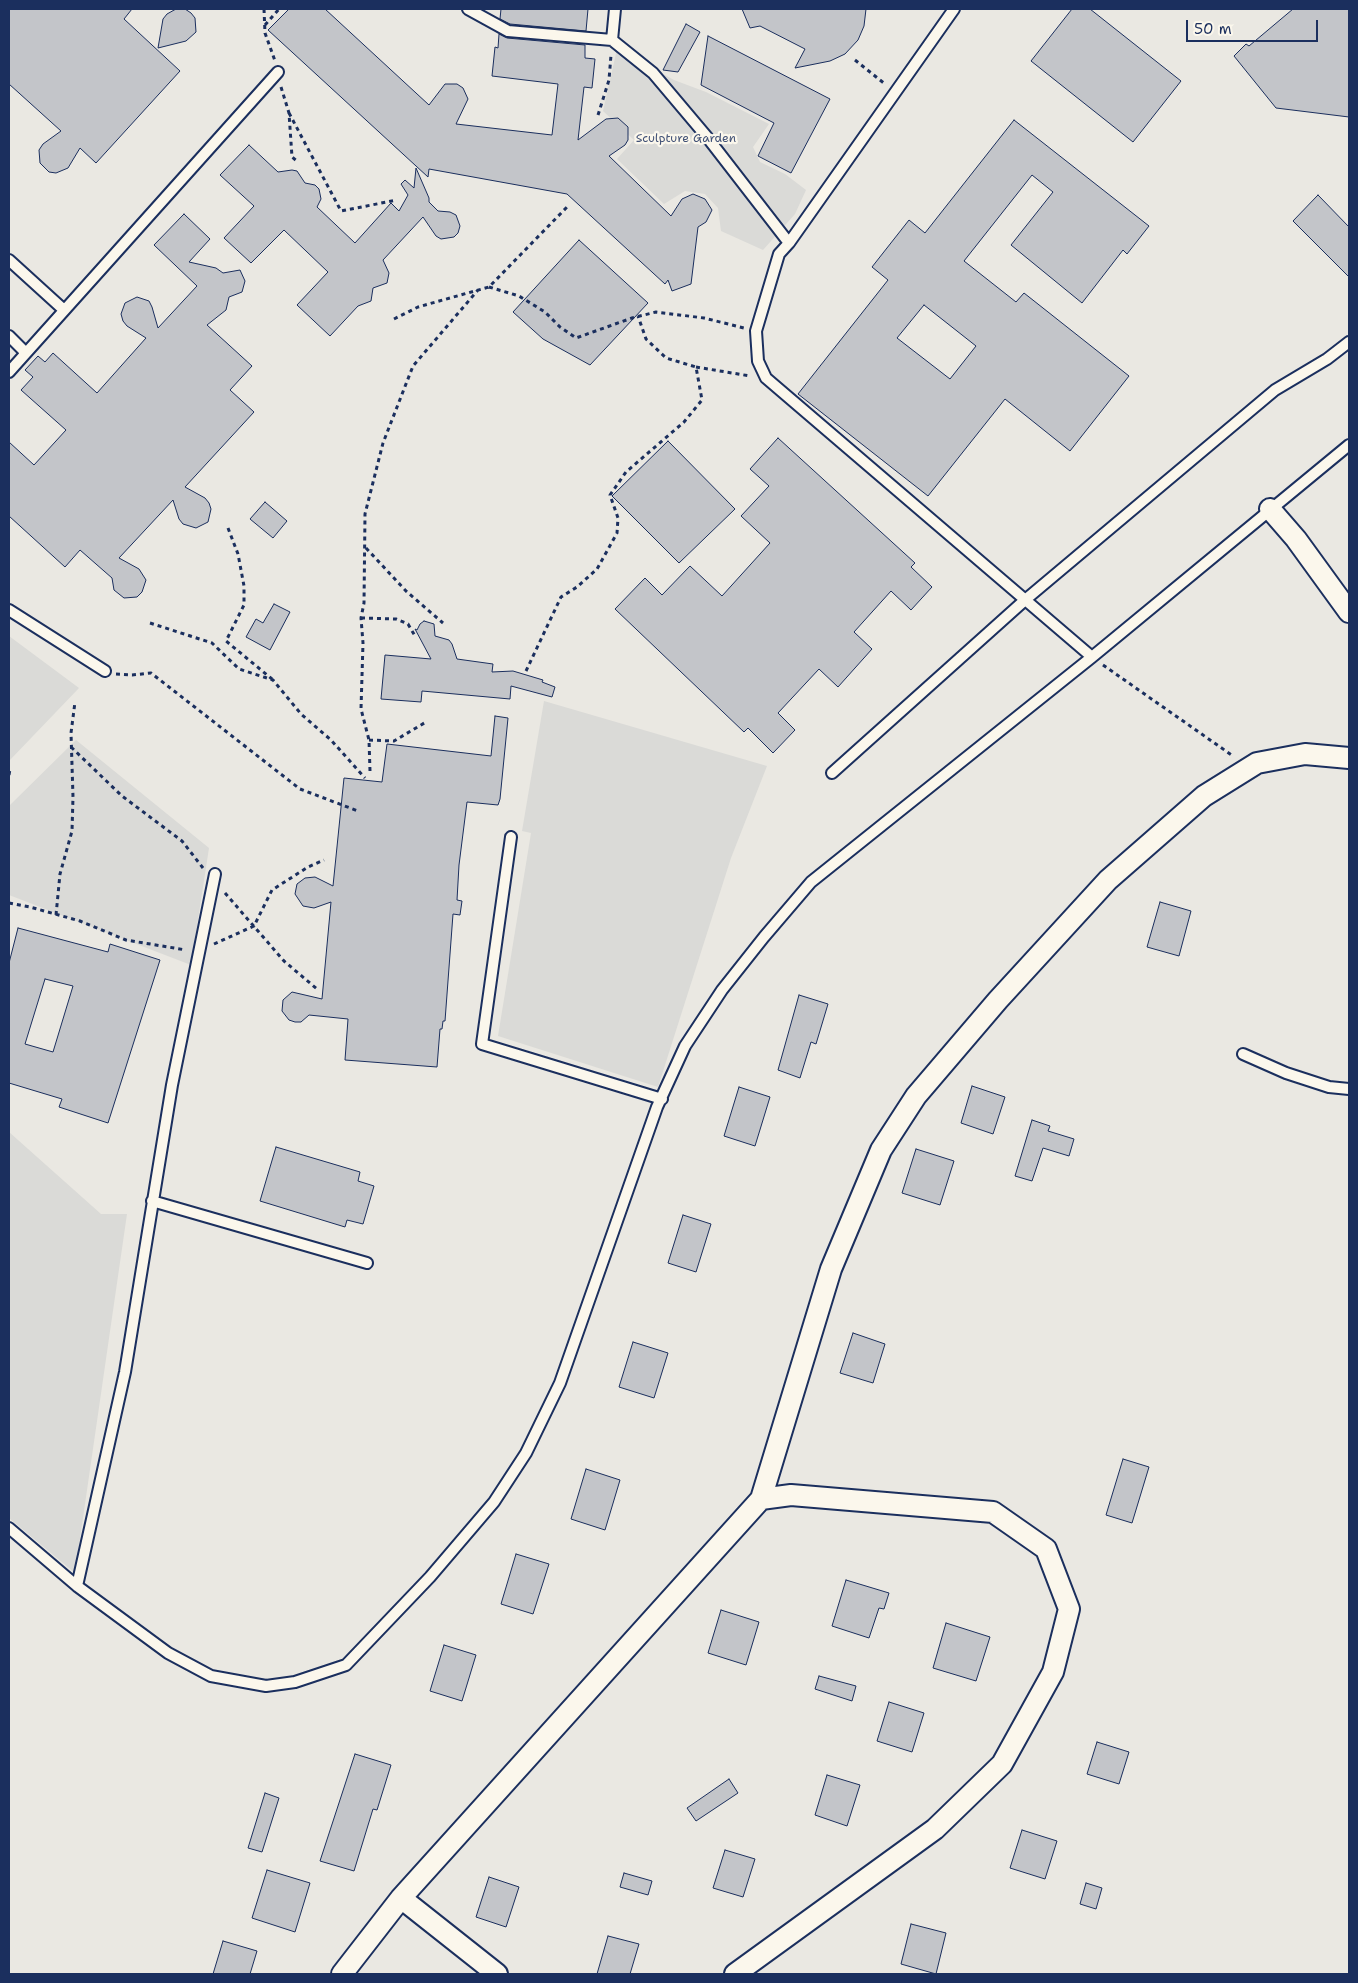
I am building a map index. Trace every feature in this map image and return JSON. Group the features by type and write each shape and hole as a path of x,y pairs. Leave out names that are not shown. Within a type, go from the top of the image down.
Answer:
{"street":[{"path":"1270,509 1296,539 1349,612"},
{"path":"342,1974 401,1898 761,1499 831,1269 881,1150 916,1096 998,1000 1108,880 1204,796 1257,763 1305,754 1349,758"},
{"path":"735,1974 935,1829 1002,1764 1053,1672 1069,1610 1046,1549 993,1512 791,1495 761,1499"},
{"path":"401,1898 497,1974"}],"lane":[{"path":"468,9 508,31 612,40 653,73 707,137 789,243"},
{"path":"612,40 615,9"},
{"path":"954,9 780,254 756,331 758,361 766,378 1092,657"},
{"path":"9,372 278,72"},
{"path":"9,260 64,310"},
{"path":"9,336 26,352"},
{"path":"832,773 1025,600 1275,390 1328,359 1349,342"},
{"path":"9,1528 77,1586 168,1653 211,1676 266,1686 295,1682 346,1665 430,1577 494,1502 526,1453 560,1383 657,1107 685,1046 722,990 811,882 1092,657 1349,445"},
{"path":"9,610 105,671"},
{"path":"511,837 482,1044 662,1099"},
{"path":"77,1586 124,1372 152,1201 214,877"},
{"path":"1243,1054 1286,1073 1329,1087 1349,1090"},
{"path":"152,1201 367,1263"}],"path":[{"path":"265,25 279,9"},
{"path":"598,115 609,80 612,40"},
{"path":"855,60 896,92"},
{"path":"289,113 341,211 397,200"},
{"path":"489,288 568,206"},
{"path":"394,319 418,307 489,288 519,296 546,312 560,327 576,338 638,316 656,312 704,318 756,331"},
{"path":"370,771 369,740 362,709 363,644 361,618 364,603 365,514 383,443 413,366 478,290"},
{"path":"638,316 646,338 666,358 696,366 766,378"},
{"path":"526,671 561,597 577,587 597,569 617,533 618,518 610,495 626,472 684,422 702,400 696,366"},
{"path":"228,528 238,554 244,586 244,605 226,641 274,680 301,714 331,740 365,778"},
{"path":"366,548 406,591 443,623"},
{"path":"361,618 396,619 408,624 415,636"},
{"path":"150,622 212,643 239,669 274,680"},
{"path":"1092,657 1197,732 1251,767"},
{"path":"105,671 132,676 151,673 300,789 358,811"},
{"path":"56,915 60,874 72,832 71,747 75,702"},
{"path":"369,740 394,741 426,722"},
{"path":"71,747 122,796 182,841 284,961 317,989"},
{"path":"9,775 10,769"},
{"path":"9,903 80,921 126,940 151,943 175,950 200,948 220,943 254,926 272,890 308,867 324,860"}],"shaded area":[{"path":"9,9 1349,9 1349,1974 9,1974"}],"green space":[{"name":"Sculpture Garden","path":"617,49 674,80 706,92 769,124 753,147 760,162 785,174 806,190 795,214 763,250 721,231 718,208 705,194 685,191 664,204 617,159 634,140 603,111"},
{"path":"9,636 79,688 9,761"},
{"path":"544,701 767,766 731,858 658,1087 498,1036 531,833 522,831"},
{"path":"76,740 209,848 191,965 9,895 9,806"},
{"path":"9,1132 101,1214 127,1214 75,1573 9,1518"}],"building":[{"path":"9,9 132,9 124,19 180,71 96,163 80,148 68,168 56,173 49,172 40,163 39,150 43,144 61,131 9,84"},
{"path":"176,9 185,9 191,13 195,18 196,32 186,41 158,48 163,19 167,14"},
{"path":"289,9 325,9 429,105 445,84 457,84 463,88 468,99 456,124 552,135 558,84 492,76 495,47 498,48 499,34 507,38 585,45 585,58 595,59 592,88 584,87 578,140 606,119 618,118 628,127 628,140 625,145 609,156 671,216 682,199 693,194 705,199 712,210 706,222 698,227 691,284 672,291 668,280 665,284 567,194 429,169 428,177 268,30"},
{"path":"501,9 588,9 586,31 510,24 500,19"},
{"path":"742,9 866,9 864,26 858,40 845,54 830,61 795,68 805,49 760,26 750,28"},
{"path":"1072,9 1090,9 1181,81 1133,142 1031,61"},
{"path":"1293,9 1349,9 1349,117 1276,108 1234,56 1246,44 1249,46"},
{"path":"686,24 700,32 678,72 663,70"},
{"path":"708,36 830,99 791,173 758,156 774,123 701,85"},
{"path":"1014,120 1149,226 1127,254 1123,250 1082,303 1011,245 1053,192 1032,175 964,261 1016,302 1024,293 1129,376 1070,451 1005,399 928,496 798,394 888,280 872,267 909,220 925,233","holes":["924,305 976,346 950,379 897,338"]},
{"path":"249,145 278,172 297,171 305,183 315,185 319,189 321,199 317,207 355,243 391,203 399,211 408,195 401,184 405,180 414,188 416,168 429,202 438,211 450,212 456,215 460,226 458,233 454,237 441,239 436,236 423,217 383,260 389,273 387,283 373,288 371,301 358,306 330,336 297,305 328,272 284,230 251,263 224,238 254,206 220,175"},
{"path":"1318,195 1349,227 1349,277 1293,221"},
{"path":"184,214 210,239 189,262 216,268 223,273 240,270 245,281 242,292 229,297 226,310 207,325 252,366 230,390 254,412 185,487 205,498 209,503 211,509 208,522 196,528 183,524 179,519 173,500 119,558 139,569 146,580 142,592 137,597 124,598 114,590 112,578 80,550 65,567 9,516 9,442 34,465 66,430 21,390 33,377 25,370 38,356 45,362 53,353 97,393 146,338 127,326 123,321 121,314 125,303 137,297 149,301 158,328 197,286 154,245"},
{"path":"579,240 648,303 590,365 543,339 513,312"},
{"path":"778,438 915,563 911,567 932,587 911,610 891,591 854,632 872,649 838,687 819,669 778,713 795,730 773,753 748,728 744,732 615,609 645,578 662,595 690,566 722,596 770,543 741,516 769,486 750,469"},
{"path":"668,441 735,509 679,563 612,496"},
{"path":"265,502 287,521 273,538 250,519"},
{"path":"274,604 290,612 270,650 246,637 256,619 263,623"},
{"path":"424,621 434,624 435,636 449,640 457,659 493,664 492,672 513,671 543,680 542,682 555,687 552,697 511,686 510,699 422,691 421,702 381,699 385,655 431,659 415,629 417,630"},
{"path":"495,716 508,718 500,799 498,805 467,802 459,865 457,900 462,901 460,915 453,914 445,1021 443,1021 442,1029 440,1029 437,1067 345,1060 348,1019 309,1015 301,1022 295,1022 289,1020 282,1011 283,1000 292,992 322,999 331,902 314,908 303,906 295,894 297,884 305,878 315,877 333,886 344,778 382,782 387,744 491,756"},
{"path":"1160,902 1191,911 1179,956 1147,947"},
{"path":"18,928 108,952 110,944 160,960 108,1123 59,1107 62,1099 9,1083 9,963","holes":["45,979 73,986 53,1052 25,1044"]},
{"path":"799,995 828,1004 816,1044 811,1042 800,1078 778,1070"},
{"path":"972,1086 1005,1097 993,1134 961,1123"},
{"path":"739,1087 770,1097 755,1146 724,1136"},
{"path":"1032,1120 1050,1126 1048,1131 1074,1139 1069,1156 1043,1148 1032,1181 1015,1176"},
{"path":"276,1147 360,1172 358,1181 374,1186 363,1224 347,1220 345,1227 260,1201"},
{"path":"916,1149 954,1161 940,1205 902,1193"},
{"path":"683,1215 711,1224 696,1272 668,1263"},
{"path":"853,1333 885,1344 873,1383 840,1373"},
{"path":"633,1342 668,1353 654,1398 619,1387"},
{"path":"1123,1459 1149,1467 1132,1523 1106,1515"},
{"path":"586,1469 620,1480 605,1530 571,1519"},
{"path":"516,1554 549,1564 533,1614 501,1604"},
{"path":"846,1580 889,1593 884,1609 879,1608 869,1638 832,1626"},
{"path":"721,1610 759,1622 746,1665 708,1653"},
{"path":"946,1623 990,1637 976,1681 933,1668"},
{"path":"444,1645 476,1655 462,1701 430,1691"},
{"path":"819,1676 856,1686 852,1701 815,1689"},
{"path":"889,1702 924,1713 912,1752 877,1741"},
{"path":"1097,1742 1129,1752 1119,1784 1087,1774"},
{"path":"355,1754 391,1765 377,1810 373,1809 354,1871 320,1861"},
{"path":"827,1775 860,1785 847,1826 815,1815"},
{"path":"729,1779 738,1793 696,1821 687,1808"},
{"path":"265,1793 279,1798 262,1852 248,1848"},
{"path":"1022,1830 1057,1841 1045,1879 1010,1868"},
{"path":"725,1850 755,1859 743,1897 713,1888"},
{"path":"267,1870 310,1883 295,1932 252,1918"},
{"path":"624,1873 652,1881 648,1895 620,1887"},
{"path":"489,1877 519,1887 506,1927 476,1917"},
{"path":"1086,1883 1102,1888 1096,1909 1080,1904"},
{"path":"911,1924 946,1933 936,1974 901,1964"},
{"path":"608,1936 639,1944 630,1974 597,1974"},
{"path":"223,1941 257,1951 250,1974 213,1974"}]}
